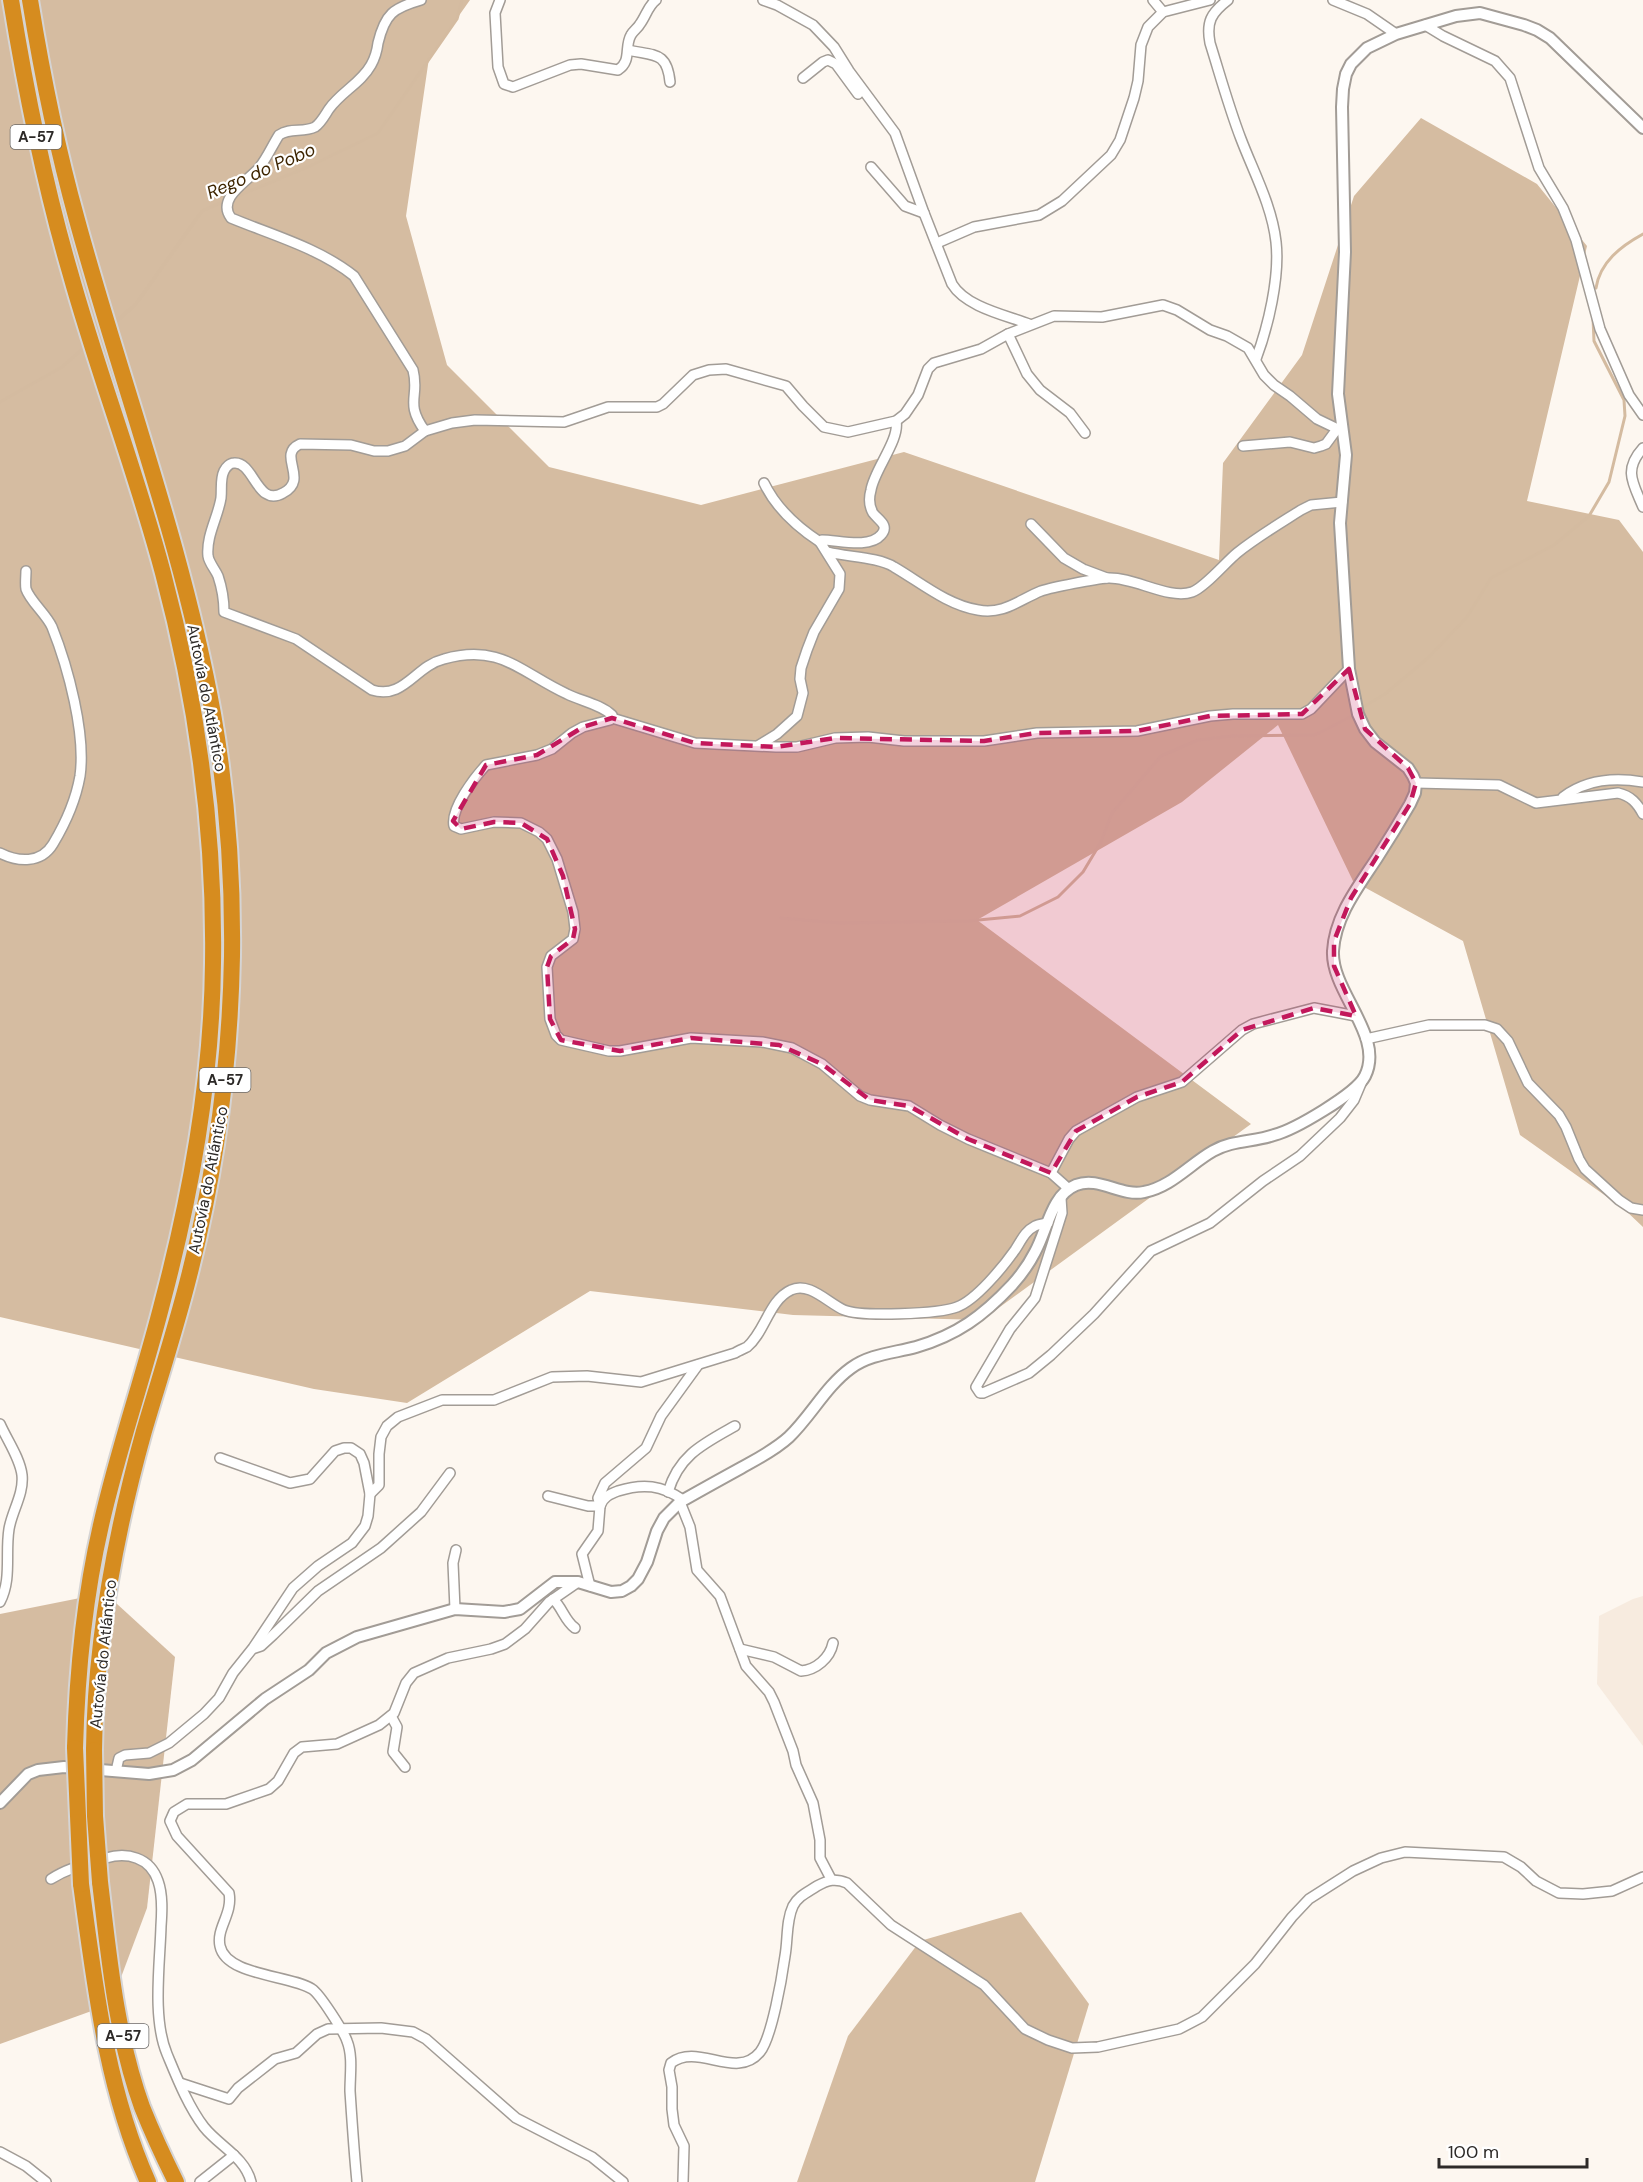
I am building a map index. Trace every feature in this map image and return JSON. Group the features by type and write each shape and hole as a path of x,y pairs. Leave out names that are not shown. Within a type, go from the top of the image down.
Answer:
{"highway":[{"name":"Autovía do Atlántico","path":"11,0 33,121 69,272 164,574 202,760 211,852 213,970 205,1086 190,1183 163,1302 110,1487 92,1568 79,1664 75,1748 81,1884 110,2067 132,2144 148,2182"},
{"name":"Autovía do Atlántico","path":"30,0 56,133 88,258 188,598 217,740 228,826 231,878 231,1002 222,1106 203,1219 189,1279 132,1477 110,1577 96,1682 95,1816 100,1882 117,2008 142,2106 176,2182"}],"street":[{"path":"421,0 401,6 386,18 375,57 364,75 330,106 317,126 302,130 289,130 279,135 259,168 232,194 226,207 231,218 273,234 343,267 354,276 413,370 416,379 414,415 425,431"},
{"path":"500,0 495,13 498,67 501,79 508,86 520,85 570,65 580,64 618,70 625,63 632,34 656,0"},
{"path":"763,0 813,25 834,47 895,134 952,284 958,293 971,302 1029,324"},
{"path":"1153,0 1163,12"},
{"path":"937,243 974,227 1045,213 1062,201 1111,155 1126,127 1138,81 1143,38 1148,27 1163,12 1193,2 1210,0"},
{"path":"1228,0 1213,12 1210,19 1208,32 1210,43 1240,137 1273,222 1276,244 1277,261 1272,297 1256,359"},
{"path":"1333,0 1367,15 1396,34"},
{"path":"612,718 606,722 583,727 552,749 537,755 486,765 466,791 454,814 454,826 461,830 504,821 521,823 547,839 557,859 573,912 575,928 573,939 551,956 547,967 548,1010 556,1035 565,1041 620,1051 691,1038 779,1044 792,1048 822,1064 860,1096 909,1107 968,1139 1051,1173 1065,1193 1059,1221 1035,1298 1010,1329 976,1387 980,1393 1029,1372 1071,1336 1151,1251 1210,1223 1263,1181 1300,1156 1340,1118 1354,1100 1366,1075 1369,1059 1366,1039 1334,966 1334,941 1351,897 1410,804 1416,783 1408,768 1387,752 1365,729 1358,714 1349,669 1341,523 1346,455 1340,430 1338,394 1345,252 1342,107 1346,74 1359,55 1380,40 1468,8 1524,25 1544,34 1565,51 1643,128"},
{"path":"1425,25 1496,61 1510,78 1539,168 1563,208 1576,240 1599,329 1629,395 1643,414"},
{"path":"628,50 658,57 666,62 669,67 670,82"},
{"path":"803,78 823,62 832,62 863,100 880,113"},
{"path":"871,167 905,206 924,213"},
{"path":"612,718 610,712 565,693 515,663 482,655 444,658 422,669 392,692 380,692 360,683 296,639 224,612 224,594 208,555 208,546 220,500 223,473 229,465 241,464 260,489 266,493 278,495 284,493 292,484 295,472 290,452 294,446 300,444 351,445 374,451 388,451 405,446 425,431 452,423 475,420 564,422 608,407 657,407 693,375 721,369 786,386 812,416 830,429 848,432 897,421 905,414 918,395 930,366 981,349 1029,324 1054,316 1102,316 1164,305 1248,348 1264,375 1274,385 1317,419 1340,430"},
{"path":"1008,334 1027,374 1040,390 1070,413 1085,433"},
{"path":"820,542 830,540 860,542 881,536 884,526 873,513 869,496 876,474 893,439 897,421"},
{"path":"1243,446 1290,442 1314,448 1326,444 1340,430"},
{"path":"1643,448 1636,455 1631,467 1632,480 1643,507"},
{"path":"758,746 790,724 797,716 802,704 803,693 800,679 801,668 814,632 833,601 841,581 837,566 828,552 820,542 780,508 771,498 764,483"},
{"path":"828,552 878,560 893,566 950,601 974,610 991,612 1019,603 1042,591 1107,578 1121,579 1174,593 1194,591 1236,553 1300,510 1321,503 1341,502"},
{"path":"1031,524 1064,558 1083,569 1107,578"},
{"path":"0,853 22,860 32,860 44,855 55,840 75,798 80,774 79,733 65,669 51,626 26,590 26,571"},
{"path":"612,718 695,743 717,746 797,747 835,738 868,737 904,741 984,741 1037,734 1137,731 1201,717 1233,714 1302,714 1316,704 1349,669"},
{"path":"1561,799 1575,790 1604,779 1643,782"},
{"path":"1416,783 1499,785 1536,803 1618,793 1627,795 1635,801 1643,814"},
{"path":"1051,1173 1069,1139 1076,1131 1137,1097 1182,1082 1242,1030 1264,1021 1314,1008 1356,1016"},
{"path":"1366,1039 1429,1025 1485,1025 1497,1029 1508,1041 1528,1083 1559,1115 1566,1126 1585,1169 1618,1200 1631,1208 1643,1210"},
{"path":"0,1803 28,1774 64,1767 149,1774 172,1770 192,1760 265,1699 292,1682 334,1648 357,1637 455,1609 504,1612 520,1609 555,1582 578,1582 611,1592 622,1591 638,1579 664,1518 682,1501 788,1439 851,1368 882,1354 939,1340 977,1318 1014,1283 1026,1267 1065,1193 1085,1183 1096,1183 1130,1193 1155,1189 1223,1146 1272,1136 1301,1124 1362,1081"},
{"path":"369,1494 379,1485 381,1437 387,1426 398,1417 442,1400 494,1400 552,1377 587,1376 641,1382 698,1365 747,1347 758,1334 781,1296 793,1289 805,1288 846,1311 889,1314 932,1312 955,1308 972,1298 1004,1265 1025,1234 1033,1227 1048,1223"},
{"path":"590,1586 582,1554 597,1531 600,1506 598,1498 605,1483 646,1448 661,1416 698,1365"},
{"path":"0,1424 22,1475 20,1494 10,1526 6,1551 8,1579 0,1602"},
{"path":"668,1492 674,1474 681,1463 696,1449 735,1426"},
{"path":"116,1771 119,1758 125,1755 149,1753 169,1743 204,1714 219,1698 233,1673 254,1648 293,1588 318,1566 342,1551 359,1535 368,1516 369,1494 364,1463 360,1454 351,1448 335,1451 310,1479 290,1483 220,1458"},
{"path":"254,1648 261,1646 318,1591 381,1548 421,1512 450,1473"},
{"path":"600,1506 607,1496 639,1485 668,1492 682,1501 690,1527 695,1566 726,1606 740,1648 752,1674 763,1684 774,1702 796,1765 813,1803 820,1840 820,1858 831,1880"},
{"path":"548,1496 588,1506 600,1506"},
{"path":"455,1609 453,1563 456,1550"},
{"path":"357,2182 348,2043 314,1989 239,1965 225,1957 220,1946 221,1934 231,1904 229,1893 177,1836 170,1821 174,1812 187,1804 226,1804 269,1789 278,1781 294,1753 302,1747 337,1744 379,1725 397,1709 406,1683 414,1673 448,1659 505,1644 525,1629 554,1599 578,1582"},
{"path":"554,1599 575,1628"},
{"path":"740,1648 774,1658 801,1671 817,1666 829,1655 833,1642"},
{"path":"391,1716 397,1726 393,1752 405,1767"},
{"path":"683,2182 684,2146 674,2125 669,2070 671,2064 677,2058 701,2057 735,2064 749,2062 760,2052 769,2034 785,1956 788,1920 793,1906 805,1893 831,1880 847,1883 891,1925 984,1985 1025,2029 1072,2048 1098,2047 1179,2029 1202,2017 1255,1964 1309,1899 1353,1871 1381,1858 1405,1852 1504,1857 1521,1867 1536,1881 1559,1893 1583,1894 1612,1890 1643,1877"},
{"path":"51,1879 65,1869 115,1856 131,1856 145,1861 155,1874 159,1883 162,1910 159,1996 161,2036 165,2051 205,2128 234,2155 249,2175 251,2182"},
{"path":"180,2083 229,2099 238,2088 275,2059 302,2049 316,2034 328,2029 381,2028 413,2032 426,2039 510,2114 592,2157 623,2182"},
{"path":"0,2152 26,2166 46,2182"},
{"path":"200,2182 234,2155"}],"highlighted area":[{"path":"1349,669 1365,729 1408,768 1416,783 1410,804 1351,898 1334,941 1334,966 1356,1016 1314,1008 1242,1030 1182,1082 1137,1097 1076,1131 1051,1173 968,1139 909,1106 870,1100 822,1064 779,1045 691,1038 620,1051 561,1040 550,1019 547,967 551,956 573,939 575,929 563,876 547,839 521,823 494,822 461,829 453,821 486,765 537,755 583,727 612,718 695,743 776,747 835,738 984,741 1037,733 1137,731 1210,716 1302,714"}],"shaded area":[{"path":"0,0 470,0 429,58 406,216 447,365 549,467 701,505 904,452 1219,560 1223,463 1302,355 1354,196 1421,118 1537,184 1587,246 1527,501 1619,520 1643,552 1643,1227 1624,1209 1520,1135 1463,941 1353,881 1278,725 1182,802 977,920 1251,1124 982,1320 793,1315 590,1291 407,1403 314,1389 0,1317"},
{"path":"105,1593 175,1657 147,1908 111,2004 0,2044 0,1614"},
{"path":"1643,1596 1643,1746 1597,1684 1599,1616"},
{"path":"1021,1912 1089,2004 1035,2182 797,2182 848,2036 920,1941"}],"waterway":[{"name":"Rego do Pobo","path":"233,198 310,166 378,133 457,19 462,0"},
{"name":"Rego do Pobo","path":"112,325 136,304 202,211 225,201"},
{"path":"1596,288 1602,270 1613,256 1643,234"},
{"path":"1365,706 1385,694 1428,658 1467,617 1491,578 1554,545 1589,516 1609,482 1625,416 1624,400 1594,341 1593,318"},
{"name":"Rego do Pobo","path":"0,402 62,367 86,346"},
{"path":"781,918 839,923 968,921 1020,916 1058,897 1083,872 1101,842 1112,813 1161,756 1198,740 1233,736 1315,735 1350,717"}]}
